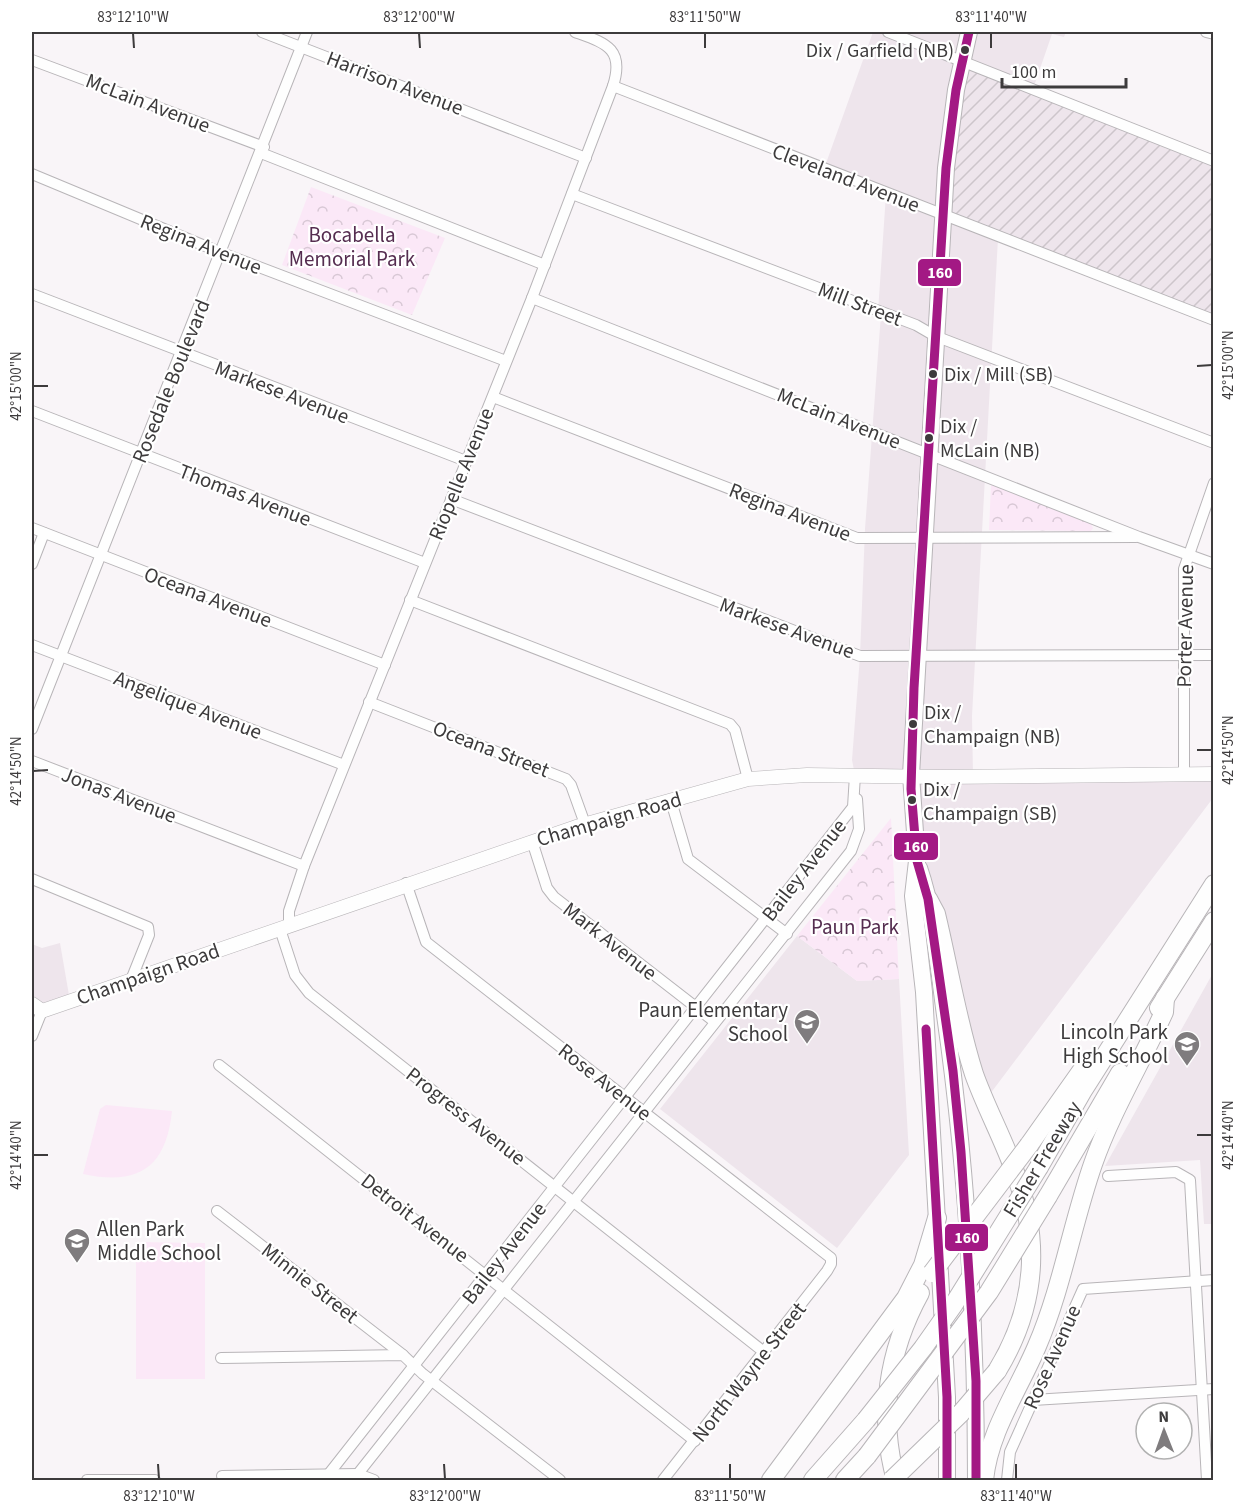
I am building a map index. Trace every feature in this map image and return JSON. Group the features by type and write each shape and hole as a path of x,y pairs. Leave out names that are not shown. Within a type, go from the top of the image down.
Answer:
{"highway":[{"name":"Fisher Freeway","path":"813,1480 866,1420 954,1304 1152,979 1214,884"},
{"path":"894,1480 962,1413 997,1371 1015,1340 1028,1300 1032,1240 1017,1175 986,1106 966,1050 936,914 928,898"},
{"name":"Fisher Freeway","path":"845,1480 867,1456 989,1292 1165,998 1214,921"},
{"path":"894,1480 886,1418 889,1377 903,1328 932,1273 1029,1145 1136,992 1152,979"},
{"path":"984,1480 986,1460 993,1436 1037,1346 1051,1310 1100,1145 1121,1094 1164,1012 1165,998"},
{"path":"771,1480 906,1298 923,1265 937,1218"}],"main road":[{"path":"947,1480 947,1397 924,992 913,896 917,861 911,776 916,657 949,133 969,32"},
{"path":"917,861 928,898 953,1071 961,1152 976,1381 976,1480"}],"street":[{"name":"Harrison Avenue","path":"262,32 586,158"},
{"name":"Rosedale Boulevard","path":"32,729 222,253 307,32"},
{"path":"575,32 599,36"},
{"path":"888,32 1214,161"},
{"path":"1206,32 1214,34"},
{"name":"Riopelle Avenue","path":"285,926 304,866 493,397 614,86 618,72 617,60 599,36"},
{"name":"McLain Avenue","path":"32,60 545,265"},
{"name":"Cleveland Avenue","path":"614,86 1214,320"},
{"name":"Regina Avenue","path":"32,174 222,253 506,361"},
{"name":"Mill Street","path":"572,194 916,325 935,336 1214,443"},
{"name":"Markese Avenue","path":"32,294 466,461"},
{"name":"McLain Avenue","path":"532,298 1139,537 1214,564"},
{"name":"Regina Avenue","path":"493,397 857,538 924,540 1139,537"},
{"name":"Thomas Avenue","path":"32,411 425,563"},
{"name":"Porter Avenue","path":"1184,774 1184,569 1187,554 1214,483"},
{"name":"Markese Avenue","path":"451,499 851,654 916,657 1214,655"},
{"name":"Oceana Avenue","path":"32,528 385,665"},
{"path":"32,564 44,533"},
{"path":"410,600 730,724 735,730 748,779"},
{"name":"Angelique Avenue","path":"32,645 344,765"},
{"name":"Oceana Street","path":"369,702 566,779 571,785 585,824"},
{"name":"Jonas Avenue","path":"32,762 304,866"},
{"name":"Champaign Road","path":"37,1007 131,980 585,824 748,779 807,775 1214,774"},
{"name":"Bailey Avenue","path":"326,1478 853,807 855,775"},
{"name":"Bailey Avenue","path":"356,1477 714,1022 787,934 856,843 859,814 855,775"},
{"path":"671,801 688,859 765,920 787,934"},
{"name":"Mark Avenue","path":"532,841 547,888 554,897 714,1022"},
{"path":"32,879 147,927 149,935 131,980"},
{"name":"Rose Avenue","path":"406,884 426,942 829,1256 831,1262"},
{"name":"Progress Avenue","path":"285,926 295,975 309,993 764,1352"},
{"path":"32,1036 37,1007"},
{"name":"Detroit Avenue","path":"219,1065 505,1289 694,1441"},
{"path":"1108,1176 1176,1172 1185,1176 1191,1186 1207,1480"},
{"name":"Minnie Street","path":"217,1211 560,1480"},
{"name":"North Wayne Street","path":"663,1480 827,1271 831,1262"},
{"name":"Rose Avenue","path":"1007,1480 1007,1459 1083,1289 1214,1280"},
{"path":"221,1358 403,1355"},
{"path":"1033,1400 1214,1389"},
{"path":"222,1476 356,1477 374,1480"},
{"path":"87,1480 155,1480"}],"shaded area":[{"path":"873,32 1066,32 1064,37 1052,34 1033,89 998,238 972,716 973,776 1213,774 1213,798 990,1094 928,899 911,776 855,775 852,760 860,656 865,529 881,314 878,312 886,194 824,169"},
{"path":"962,61 1213,161 1213,320 943,216"},
{"name":"Paun Elementary School","path":"797,936 857,981 899,979 909,1155 837,1248 660,1109"},
{"path":"60,943 70,1001 42,1011 32,1036 32,944 42,948"},
{"name":"Lincoln Park High School","path":"1213,973 1214,1224 1204,1224 1200,1160 1105,1166"}],"green space":[{"name":"Bocabella Memorial Park","path":"311,187 445,238 412,315 282,265"},
{"path":"991,485 1091,524 1093,528 1091,531 989,530"},
{"name":"Paun Park","path":"891,818 899,979 857,981 797,936"},
{"path":"106,1105 172,1111 169,1131 163,1147 156,1159 146,1168 134,1174 119,1177 83,1174 100,1109"},
{"path":"136,1242 205,1243 205,1379 136,1379"}],"transit line":[{"name":"160","path":"969,32 956,90 946,168 914,688 911,789 917,861 928,899 953,1071 961,1152 976,1381 976,1480"},
{"name":"160","path":"926,1029 947,1397 947,1480"}],"place":[{"name":"Dix / Garfield (NB)","path":"965,50"},
{"name":"Dix / Mill (SB)","path":"933,374"},
{"name":"Dix / McLain (NB)","path":"929,438"},
{"name":"Dix / Champaign (NB)","path":"913,724"},
{"name":"Dix / Champaign (SB)","path":"912,800"},
{"name":"Paun Elementary School","path":"807,1045"},
{"name":"Lincoln Park High School","path":"1187,1067"},
{"name":"Allen Park Middle School","path":"77,1264"}]}
